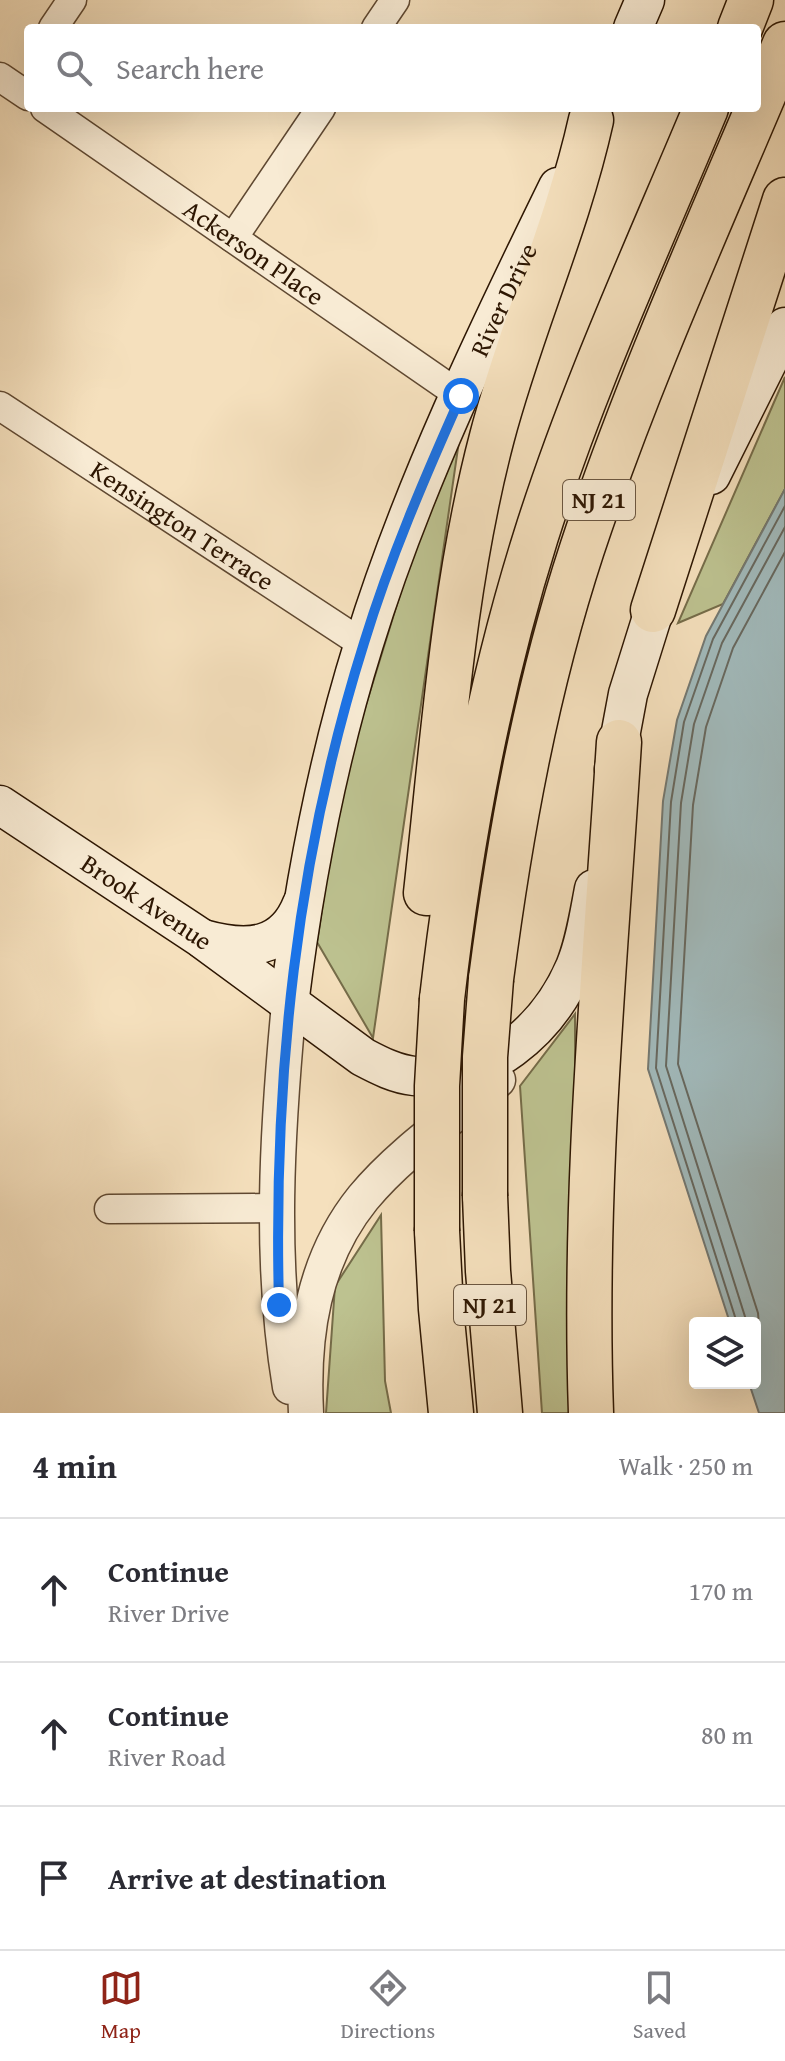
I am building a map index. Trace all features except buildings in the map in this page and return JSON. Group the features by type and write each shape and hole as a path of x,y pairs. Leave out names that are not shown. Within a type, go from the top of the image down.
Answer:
{"highway":[{"path":"742,24 751,0"},
{"name":"NJ 21","path":"761,102 785,44"},
{"name":"NJ 21","path":"451,1413 437,1231 421,1122 430,1000 454,898 488,707 537,534 598,368 704,112"},
{"name":"NJ 21","path":"500,1413 488,1271 485,1057 491,979 505,877 535,717 582,549 643,386 757,112"},
{"path":"430,1000 420,948 452,663 479,491 512,366 570,203 594,114"},
{"path":"653,610 785,200"},
{"path":"591,1413 590,1256 595,1100 619,742"}],"main road":[{"name":"River Drive","path":"289,1004 304,898 328,780 363,644 409,515 534,236 594,114"},
{"path":"304,898 303,928 315,985 326,1012 341,1036 363,1057 389,1070 414,1076 444,1076 472,1070 524,1040 554,1005 576,965 592,901 628,694 653,610 694,510 785,327"},
{"name":"Brook Avenue","path":"0,805 201,938 363,1057"},
{"path":"201,938 235,945 270,941 284,933 295,920 304,898"}],"street":[{"path":"56,24 72,0"},
{"path":"379,24 395,0"},
{"name":"Ackerson Place","path":"51,112 461,396"},
{"path":"233,238 318,112"},
{"name":"Kensington Terrace","path":"0,406 363,644"},
{"path":"306,1413 309,1318 317,1286 345,1223 389,1171 508,1072 531,1048 561,1001 576,965"},
{"path":"289,1004 278,1138 277,1208 279,1305 296,1413"},
{"path":"109,1209 277,1208"}],"green space":[{"path":"785,377 785,489 723,604 678,623"},
{"path":"460,434 373,1038 317,942 340,789 432,491"},
{"path":"575,1014 575,1413 542,1413 520,1086"},
{"path":"381,1215 385,1381 391,1413 326,1413 335,1286"}],"water":[{"path":"785,489 785,1413 759,1413 751,1389 761,1389 761,1317 728,1317 648,1069 663,801 677,720 706,636"}],"route":[{"path":"279,1305 277,1208 282,1072 295,954 315,840 363,644 409,515 461,396"}]}
